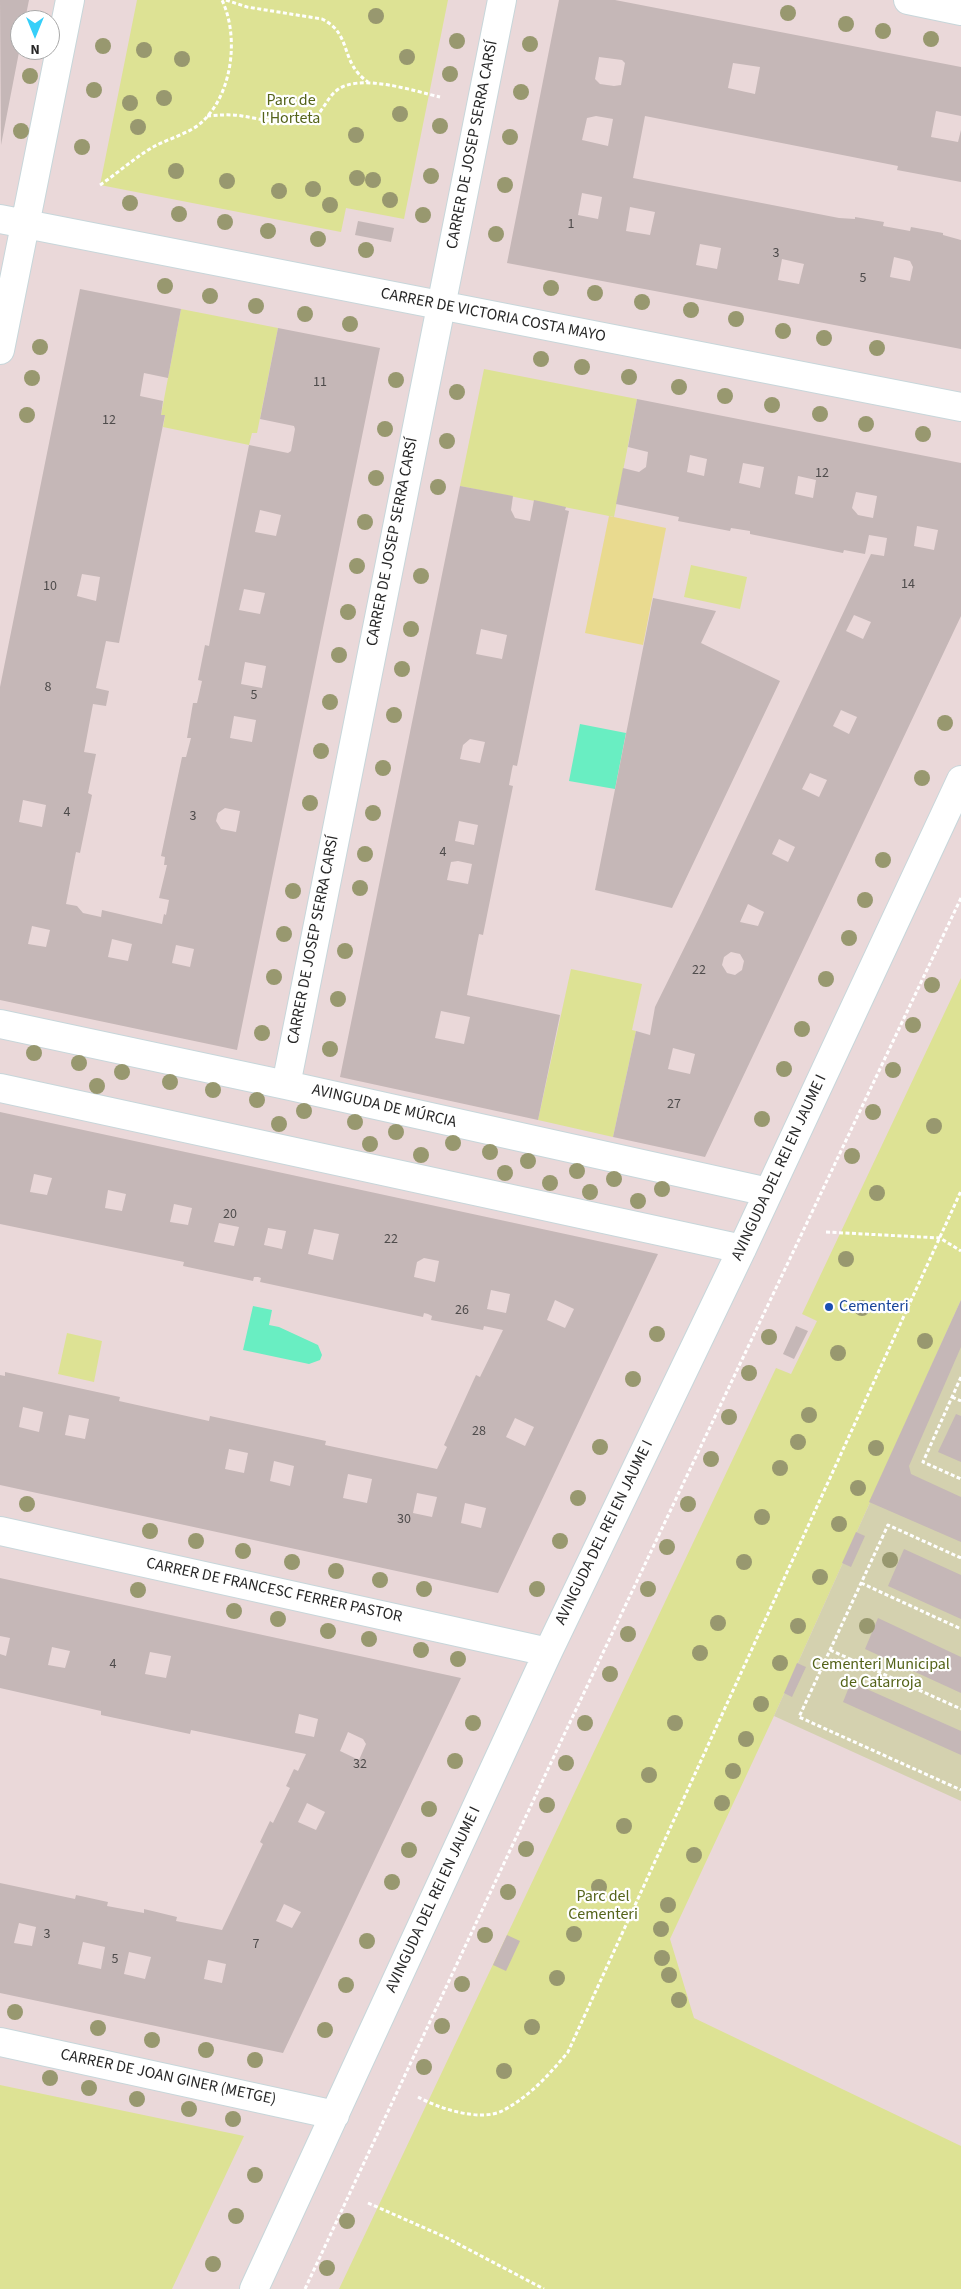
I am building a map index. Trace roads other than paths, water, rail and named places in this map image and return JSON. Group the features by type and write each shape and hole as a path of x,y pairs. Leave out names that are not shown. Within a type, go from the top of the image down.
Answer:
{"street":[{"path":"0,350 12,222 70,0"},
{"name":"CARRER DE JOSEP SERRA CARSÍ","path":"286,1085 502,0"},
{"path":"913,0 961,10"},
{"name":"CARRER DE VICTORIA COSTA MAYO","path":"12,222 961,407"},
{"name":"AVINGUDA DEL REI EN JAUME I","path":"254,2289 548,1652 742,1249 961,780"},
{"name":"AVINGUDA DE MÚRCIA","path":"0,1024 286,1085 768,1192"},
{"path":"0,1088 742,1249"},
{"name":"CARRER DE FRANCESC FERRER PASTOR","path":"0,1531 548,1652"},
{"name":"CARRER DE JOAN GINER (METGE)","path":"0,2042 335,2115"}],"place":[{"name":"Cementeri","path":"829,1307"}],"park label":[{"name":"Parc de l'Horteta","path":"291,110"},
{"name":"Cementeri Municipal de Catarroja","path":"881,1674"},
{"name":"Parc del Cementeri","path":"603,1906"}]}
